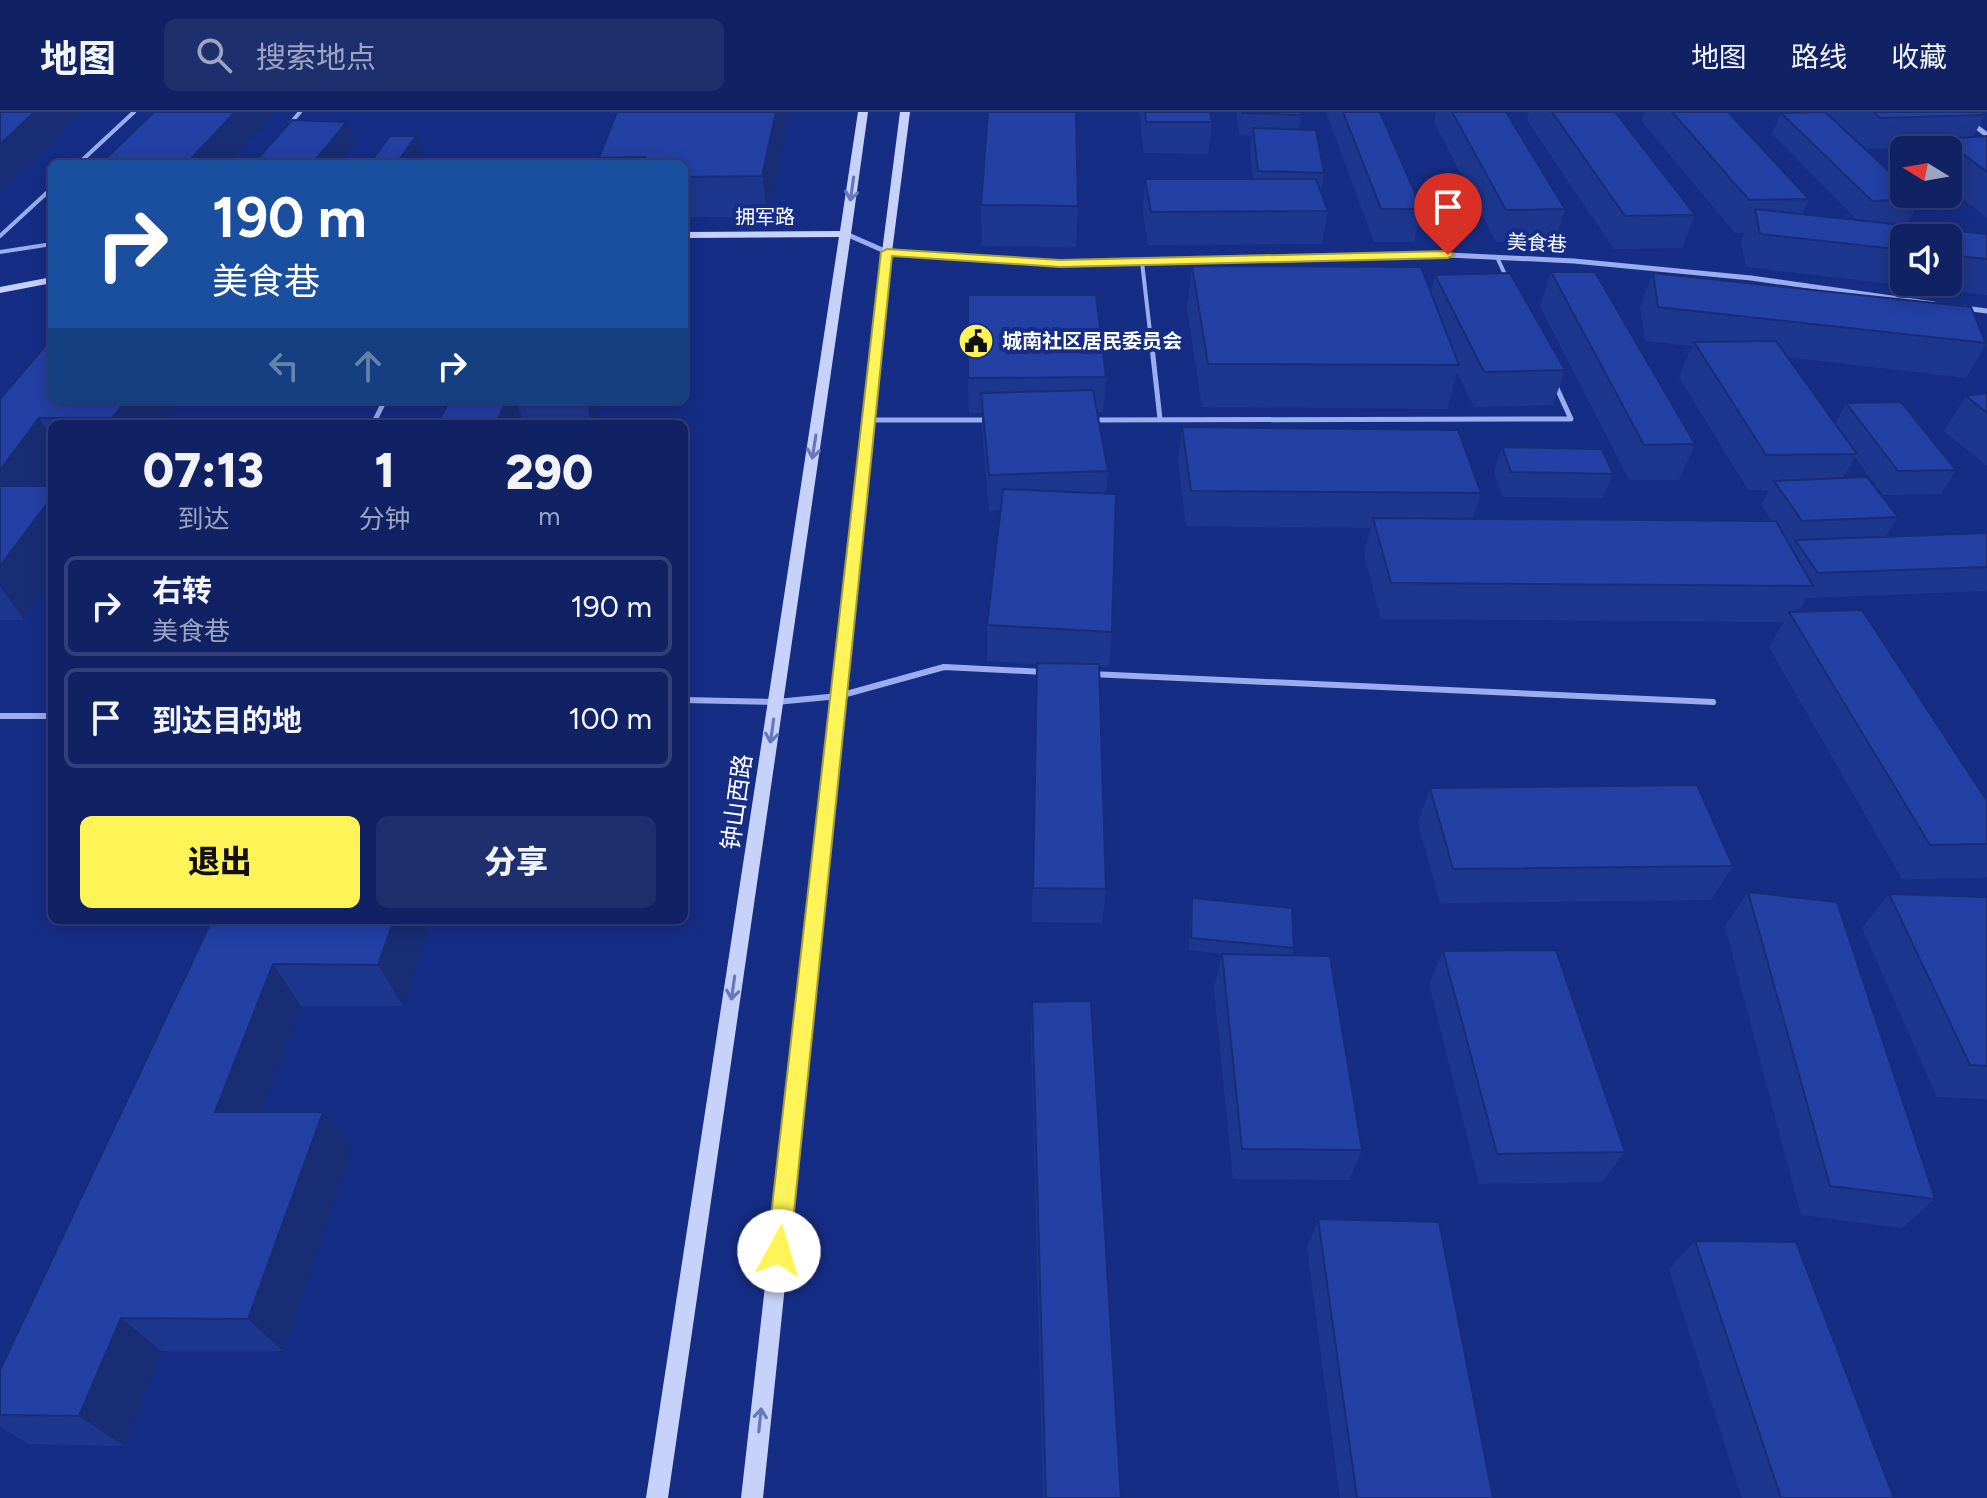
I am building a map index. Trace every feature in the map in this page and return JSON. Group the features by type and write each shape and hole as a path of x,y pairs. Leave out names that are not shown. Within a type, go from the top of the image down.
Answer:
{"main road":[{"name":"钟山西路","path":"657,1498 863,112"},
{"path":"752,1498 887,252 905,112"},
{"name":"拥军路","path":"688,235 846,234"},
{"path":"0,290 48,281"}],"street":[{"path":"1957,112 1987,135"},
{"name":"美食巷","path":"846,234 887,252 1060,264 1448,255 1574,261 1751,278 1940,305"},
{"path":"1955,307 1987,311"}],"lane":[{"path":"82,160 134,112"},
{"path":"283,133 300,112"},
{"path":"0,236 48,192"},
{"path":"0,252 48,245"},
{"path":"1497,257 1509,284"},
{"path":"1142,262 1160,419"},
{"path":"1083,420 1571,419 1552,378"},
{"path":"869,420 991,420"},
{"path":"688,700 776,702 839,696 944,667 1054,672"},
{"path":"1085,673 1713,702"},
{"path":"0,716 48,716"}],"building":[{"path":"0,112 35,112 0,144"},
{"path":"154,112 235,112 190,160 104,160"},
{"path":"617,112 776,112 762,176 688,177 688,160 599,158"},
{"path":"988,112 1076,112 1078,206 981,205"},
{"path":"1145,112 1210,112 1212,122 1146,122"},
{"path":"1301,112 1302,115 1242,113"},
{"path":"1343,112 1380,112 1422,209 1381,209"},
{"path":"1452,112 1506,112 1565,209 1506,210"},
{"path":"1552,112 1615,112 1695,215 1625,216"},
{"path":"1672,112 1728,112 1809,199 1749,200"},
{"path":"1825,112 1890,172 1890,200 1872,201 1781,113"},
{"path":"1874,112 1981,112 1985,115 1880,118"},
{"path":"292,120 347,122 315,160 257,160"},
{"path":"1253,128 1316,130 1324,173 1258,171"},
{"path":"390,136 416,136 399,160 372,160"},
{"path":"1987,136 1987,172 1962,153 1962,138"},
{"path":"1145,179 1316,179 1328,211 1151,212"},
{"path":"1755,209 1894,224 1890,224 1890,248 1760,234"},
{"path":"1962,231 1987,234 1987,259 1962,256"},
{"path":"1192,266 1421,267 1459,365 1208,364"},
{"path":"1551,272 1595,272 1695,444 1644,445"},
{"path":"1510,273 1565,370 1484,372 1435,275"},
{"path":"1653,273 1971,307 1986,343 1658,307"},
{"path":"968,295 1096,295 1106,377 968,378"},
{"path":"1776,341 1857,454 1766,455 1694,342"},
{"path":"48,343 48,404 123,404 112,418 39,418 0,470 0,399"},
{"path":"1093,390 1108,471 989,475 981,393"},
{"path":"1987,393 1987,413 1966,396"},
{"path":"1901,402 1956,470 1898,471 1846,403"},
{"path":"447,404 504,404 498,420 440,420"},
{"path":"1182,427 1458,430 1481,493 1191,491"},
{"path":"1502,447 1602,449 1613,474 1511,472"},
{"path":"1867,477 1898,517 1802,521 1774,481"},
{"path":"0,486 48,486 48,502 0,566"},
{"path":"1003,489 1116,494 1112,632 987,625"},
{"path":"1373,518 1776,521 1813,586 1391,583"},
{"path":"1987,533 1987,567 1818,573 1795,540"},
{"path":"1862,610 1987,801 1987,844 1930,845 1789,612"},
{"path":"1037,663 1099,664 1106,889 1033,888"},
{"path":"1697,785 1733,866 1453,869 1430,788"},
{"path":"1748,892 1837,902 1935,1199 1830,1186"},
{"path":"1889,894 1987,897 1987,1066 1970,1065"},
{"path":"1192,898 1292,908 1294,948 1191,938"},
{"path":"210,924 393,924 378,965 273,964 215,1112 323,1112 248,1319 121,1318 79,1416 0,1415 0,1370"},
{"path":"1556,950 1625,1152 1497,1154 1443,951"},
{"path":"1222,954 1330,956 1362,1150 1242,1149"},
{"path":"1091,1001 1121,1498 1046,1498 1032,1002"},
{"path":"1318,1219 1439,1222 1493,1498 1357,1498"},
{"path":"1695,1241 1796,1242 1894,1498 1781,1498"}],"place":[{"name":"城南社区居民委员会","path":"976,341"}],"route":[{"path":"779,1251 887,252 1060,264 1448,255"}]}
